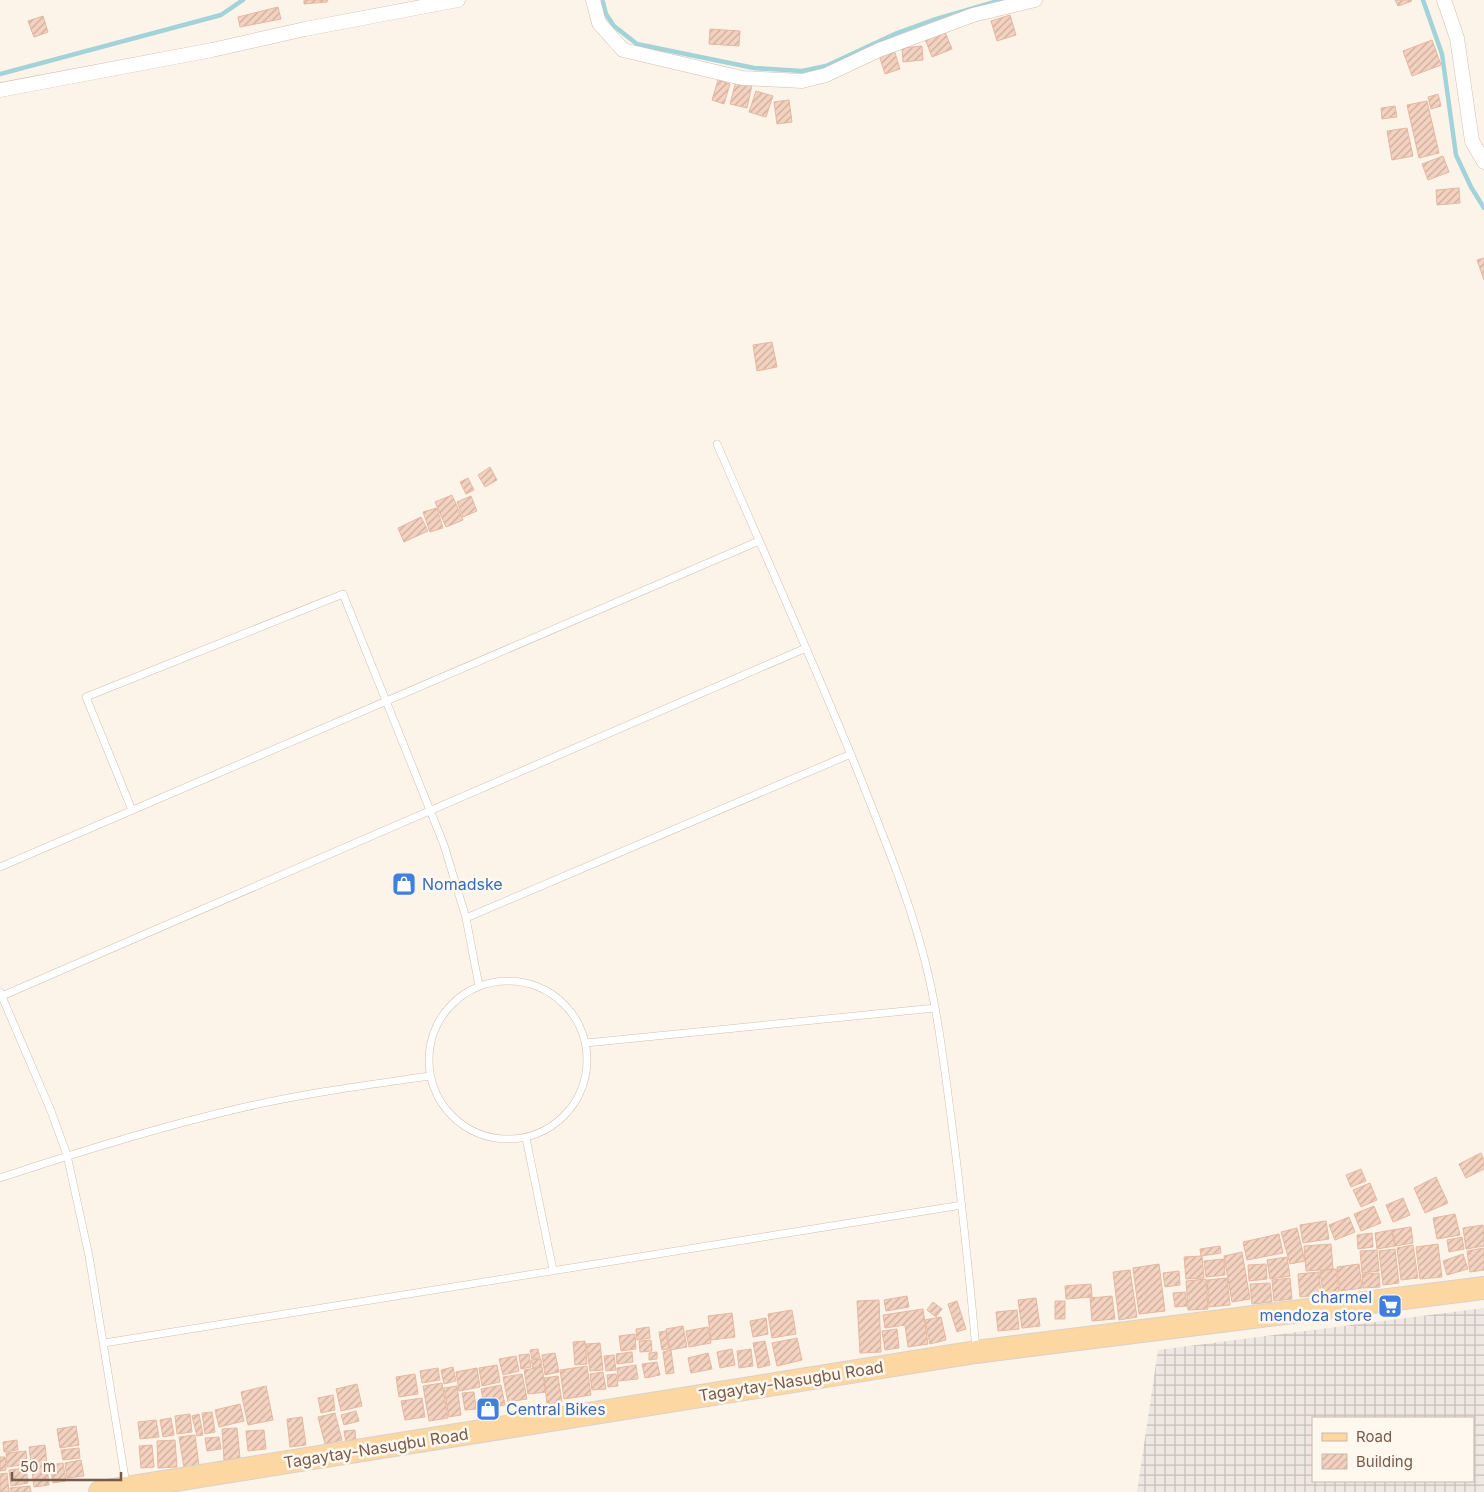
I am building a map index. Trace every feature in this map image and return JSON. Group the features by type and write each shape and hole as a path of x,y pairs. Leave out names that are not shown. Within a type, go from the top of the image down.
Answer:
{"main road":[{"name":"Tagaytay-Nasugbu Road","path":"100,1492 976,1352 1484,1288"}],"street":[{"path":"0,90 212,50 304,29 458,0"},
{"path":"593,0 599,24 623,50 742,78 802,81 826,75 879,50 974,15 1035,0"},
{"path":"1444,0 1457,38 1472,141 1484,162"}],"lane":[{"path":"717,444 806,648 899,876 911,910 926,963 947,1085 962,1205 976,1352"},
{"path":"0,867 759,541"},
{"path":"132,810 86,697 343,594 430,810 456,880 466,918 479,986"},
{"path":"127,1487 104,1343 68,1156 1,994 806,648"},
{"path":"466,918 850,754"},
{"path":"506,981 533,984 557,997 576,1018 586,1043 588,1068 582,1092 568,1113 549,1129 526,1138 500,1140 476,1133 454,1120 438,1100 429,1076 428,1054 433,1032 444,1012 459,997 479,986 506,981"},
{"path":"586,1043 935,1008"},
{"path":"0,1178 156,1129 246,1106 337,1089 429,1076"},
{"path":"526,1138 553,1270"},
{"path":"104,1343 962,1205"}],"shaded area":[{"path":"1484,1308 1484,1492 1137,1492 1158,1350"}],"building":[{"path":"304,0 328,0 327,2 304,4"},
{"path":"1395,0 1411,0 1412,1 1398,6"},
{"path":"278,7 281,19 240,27 238,17"},
{"path":"1010,15 1016,35 997,41 991,21"},
{"path":"43,16 48,32 34,37 28,21"},
{"path":"710,29 740,31 739,46 709,44"},
{"path":"945,32 952,49 932,57 925,39"},
{"path":"1432,40 1441,65 1412,76 1403,51"},
{"path":"922,46 923,60 903,62 902,48"},
{"path":"894,50 900,69 885,74 879,55"},
{"path":"718,80 730,84 724,104 712,100"},
{"path":"736,81 752,85 747,108 730,104"},
{"path":"756,91 773,96 766,117 749,112"},
{"path":"1438,94 1441,106 1431,109 1428,97"},
{"path":"789,100 792,122 777,124 774,102"},
{"path":"1427,101 1439,153 1419,158 1407,105"},
{"path":"1395,106 1397,117 1382,119 1381,108"},
{"path":"1407,128 1413,156 1392,160 1387,131"},
{"path":"1443,156 1449,172 1428,180 1422,164"},
{"path":"1459,188 1460,203 1437,205 1436,190"},
{"path":"1484,258 1484,280 1477,260"},
{"path":"772,342 777,367 757,371 753,345"},
{"path":"490,467 497,480 485,487 478,475"},
{"path":"468,478 474,490 466,494 460,482"},
{"path":"452,495 463,520 446,527 435,502"},
{"path":"471,496 477,511 463,517 457,502"},
{"path":"437,508 443,528 430,532 423,512"},
{"path":"421,517 428,531 404,542 398,528"},
{"path":"1481,1153 1484,1160 1484,1169 1466,1178 1459,1164"},
{"path":"1361,1169 1366,1181 1351,1187 1346,1175"},
{"path":"1436,1177 1448,1203 1425,1213 1414,1188"},
{"path":"1370,1183 1377,1200 1361,1207 1353,1190"},
{"path":"1403,1198 1410,1215 1393,1222 1386,1205"},
{"path":"1374,1206 1381,1223 1361,1231 1354,1214"},
{"path":"1455,1214 1460,1235 1437,1239 1433,1218"},
{"path":"1349,1217 1355,1232 1335,1240 1329,1225"},
{"path":"1326,1221 1329,1239 1303,1243 1300,1225"},
{"path":"1483,1225 1484,1246 1466,1249 1463,1228"},
{"path":"1411,1227 1413,1243 1395,1246 1392,1230"},
{"path":"1297,1228 1305,1261 1290,1264 1281,1232"},
{"path":"1392,1230 1395,1246 1377,1249 1375,1233"},
{"path":"1372,1233 1373,1247 1358,1249 1357,1235"},
{"path":"1279,1234 1283,1253 1247,1260 1243,1242"},
{"path":"1462,1237 1464,1249 1449,1252 1447,1240"},
{"path":"1331,1244 1333,1269 1306,1271 1304,1246"},
{"path":"1438,1244 1442,1277 1420,1279 1416,1247"},
{"path":"1413,1245 1418,1278 1401,1280 1397,1248"},
{"path":"1220,1246 1221,1253 1201,1256 1200,1249"},
{"path":"1484,1248 1484,1270 1470,1272 1467,1251"},
{"path":"1395,1249 1399,1283 1383,1285 1379,1251"},
{"path":"1377,1250 1379,1271 1362,1273 1360,1251"},
{"path":"1242,1252 1250,1299 1232,1302 1224,1256"},
{"path":"1463,1254 1468,1269 1447,1275 1443,1261"},
{"path":"1202,1256 1204,1278 1186,1279 1184,1257"},
{"path":"1287,1257 1290,1276 1270,1279 1267,1260"},
{"path":"1224,1259 1225,1275 1206,1277 1204,1261"},
{"path":"1159,1264 1165,1311 1139,1314 1133,1268"},
{"path":"1266,1264 1267,1279 1249,1281 1248,1265"},
{"path":"1359,1264 1362,1288 1340,1291 1337,1267"},
{"path":"1336,1269 1339,1292 1323,1294 1320,1271"},
{"path":"1130,1270 1137,1317 1119,1320 1113,1272"},
{"path":"1179,1271 1180,1285 1165,1287 1163,1273"},
{"path":"1319,1272 1321,1295 1300,1297 1298,1274"},
{"path":"1379,1273 1380,1287 1363,1288 1362,1274"},
{"path":"1227,1278 1230,1305 1209,1307 1207,1280"},
{"path":"1290,1278 1292,1299 1274,1301 1272,1280"},
{"path":"1206,1279 1208,1309 1188,1310 1186,1281"},
{"path":"1270,1283 1272,1302 1252,1304 1250,1284"},
{"path":"1091,1284 1092,1297 1066,1299 1065,1286"},
{"path":"1185,1292 1187,1306 1175,1307 1173,1293"},
{"path":"907,1296 909,1307 886,1311 884,1300"},
{"path":"1112,1296 1115,1319 1092,1321 1090,1298"},
{"path":"1036,1298 1040,1326 1022,1328 1018,1300"},
{"path":"879,1300 881,1352 860,1353 857,1301"},
{"path":"957,1301 966,1329 957,1332 948,1304"},
{"path":"1055,1301 1065,1301 1065,1319 1055,1319"},
{"path":"933,1302 942,1309 936,1317 927,1310"},
{"path":"923,1309 928,1344 908,1347 905,1325 885,1328 883,1315"},
{"path":"792,1310 796,1334 772,1338 768,1314"},
{"path":"1017,1310 1019,1329 998,1331 996,1312"},
{"path":"732,1313 735,1337 711,1340 708,1316"},
{"path":"941,1317 946,1340 930,1344 925,1320"},
{"path":"766,1318 768,1334 753,1337 750,1321"},
{"path":"683,1326 687,1347 670,1350 666,1329"},
{"path":"649,1327 650,1338 637,1340 636,1329"},
{"path":"708,1327 711,1343 689,1347 686,1331"},
{"path":"897,1329 899,1348 885,1350 882,1331"},
{"path":"666,1331 669,1349 662,1350 659,1332"},
{"path":"635,1334 636,1349 621,1351 619,1336"},
{"path":"797,1338 802,1360 777,1366 772,1343"},
{"path":"651,1340 652,1351 640,1352 639,1341"},
{"path":"585,1341 587,1364 575,1365 573,1342"},
{"path":"765,1341 770,1365 758,1368 753,1343"},
{"path":"600,1343 603,1370 590,1371 586,1344"},
{"path":"538,1349 540,1358 532,1359 530,1350"},
{"path":"732,1349 735,1365 720,1368 717,1352"},
{"path":"751,1349 753,1366 739,1368 737,1351"},
{"path":"671,1350 674,1373 666,1374 663,1352"},
{"path":"632,1352 633,1362 617,1364 616,1354"},
{"path":"657,1352 657,1359 649,1360 649,1353"},
{"path":"555,1353 559,1372 545,1375 542,1355"},
{"path":"708,1353 712,1369 691,1373 688,1358"},
{"path":"529,1354 531,1367 521,1369 519,1355"},
{"path":"614,1355 616,1370 606,1371 604,1356"},
{"path":"516,1356 519,1371 503,1375 499,1359"},
{"path":"541,1359 542,1366 533,1368 531,1360"},
{"path":"657,1362 660,1375 645,1378 642,1364"},
{"path":"497,1365 500,1382 482,1386 479,1368"},
{"path":"636,1365 638,1379 618,1381 617,1368"},
{"path":"587,1366 591,1395 564,1399 560,1370"},
{"path":"453,1367 456,1381 444,1384 441,1370"},
{"path":"542,1367 546,1392 528,1394 524,1370"},
{"path":"438,1368 440,1380 422,1383 420,1371"},
{"path":"477,1368 480,1387 459,1391 456,1372"},
{"path":"603,1372 606,1389 592,1390 590,1374"},
{"path":"415,1374 418,1394 399,1397 396,1377"},
{"path":"522,1374 527,1399 508,1402 503,1377"},
{"path":"616,1374 618,1386 608,1387 607,1375"},
{"path":"558,1376 562,1402 547,1404 544,1378"},
{"path":"442,1383 448,1418 429,1421 423,1386"},
{"path":"357,1384 362,1406 341,1411 336,1389"},
{"path":"501,1385 505,1405 485,1409 481,1389"},
{"path":"266,1386 273,1420 248,1425 241,1392"},
{"path":"457,1386 461,1415 449,1417 444,1388"},
{"path":"474,1392 476,1409 465,1410 462,1393"},
{"path":"333,1395 335,1410 321,1413 318,1398"},
{"path":"422,1398 425,1417 405,1420 401,1401"},
{"path":"240,1404 244,1421 219,1427 215,1410"},
{"path":"356,1411 359,1421 344,1425 341,1415"},
{"path":"212,1412 215,1432 205,1434 202,1413"},
{"path":"335,1413 342,1440 325,1444 318,1417"},
{"path":"190,1414 192,1432 177,1434 175,1416"},
{"path":"199,1414 203,1435 197,1436 192,1416"},
{"path":"302,1417 306,1445 290,1447 287,1419"},
{"path":"171,1418 174,1435 163,1437 160,1420"},
{"path":"156,1420 159,1437 140,1439 138,1422"},
{"path":"76,1426 79,1445 60,1448 57,1429"},
{"path":"237,1428 240,1458 224,1460 222,1429"},
{"path":"264,1430 266,1449 248,1451 246,1431"},
{"path":"355,1430 356,1442 346,1443 344,1431"},
{"path":"195,1435 199,1466 184,1468 179,1437"},
{"path":"219,1437 221,1449 207,1451 205,1438"},
{"path":"17,1440 18,1450 4,1452 3,1442"},
{"path":"175,1440 177,1467 158,1468 157,1441"},
{"path":"45,1445 49,1485 34,1487 29,1447"},
{"path":"152,1445 154,1467 141,1468 139,1446"},
{"path":"79,1448 80,1458 63,1460 61,1450"},
{"path":"26,1451 27,1464 7,1467 6,1453"},
{"path":"0,1457 5,1457 6,1470 0,1471"},
{"path":"81,1460 84,1476 67,1478 65,1463"},
{"path":"63,1463 66,1481 53,1483 50,1465"},
{"path":"26,1468 28,1483 11,1486 9,1470"},
{"path":"7,1473 9,1492 0,1492 0,1474"},
{"path":"30,1486 31,1492 11,1492 10,1488"}],"waterway":[{"path":"0,74 221,15 243,0"},
{"path":"603,2 606,14 614,26 637,44 754,68 802,71 826,66 897,33 933,20 1001,0"},
{"path":"1423,0 1442,54 1456,155 1471,187 1484,208"}],"place":[{"name":"Nomadske","path":"404,884"},
{"name":"charmel mendoza store","path":"1390,1306"},
{"name":"Central Bikes","path":"488,1409"}]}
